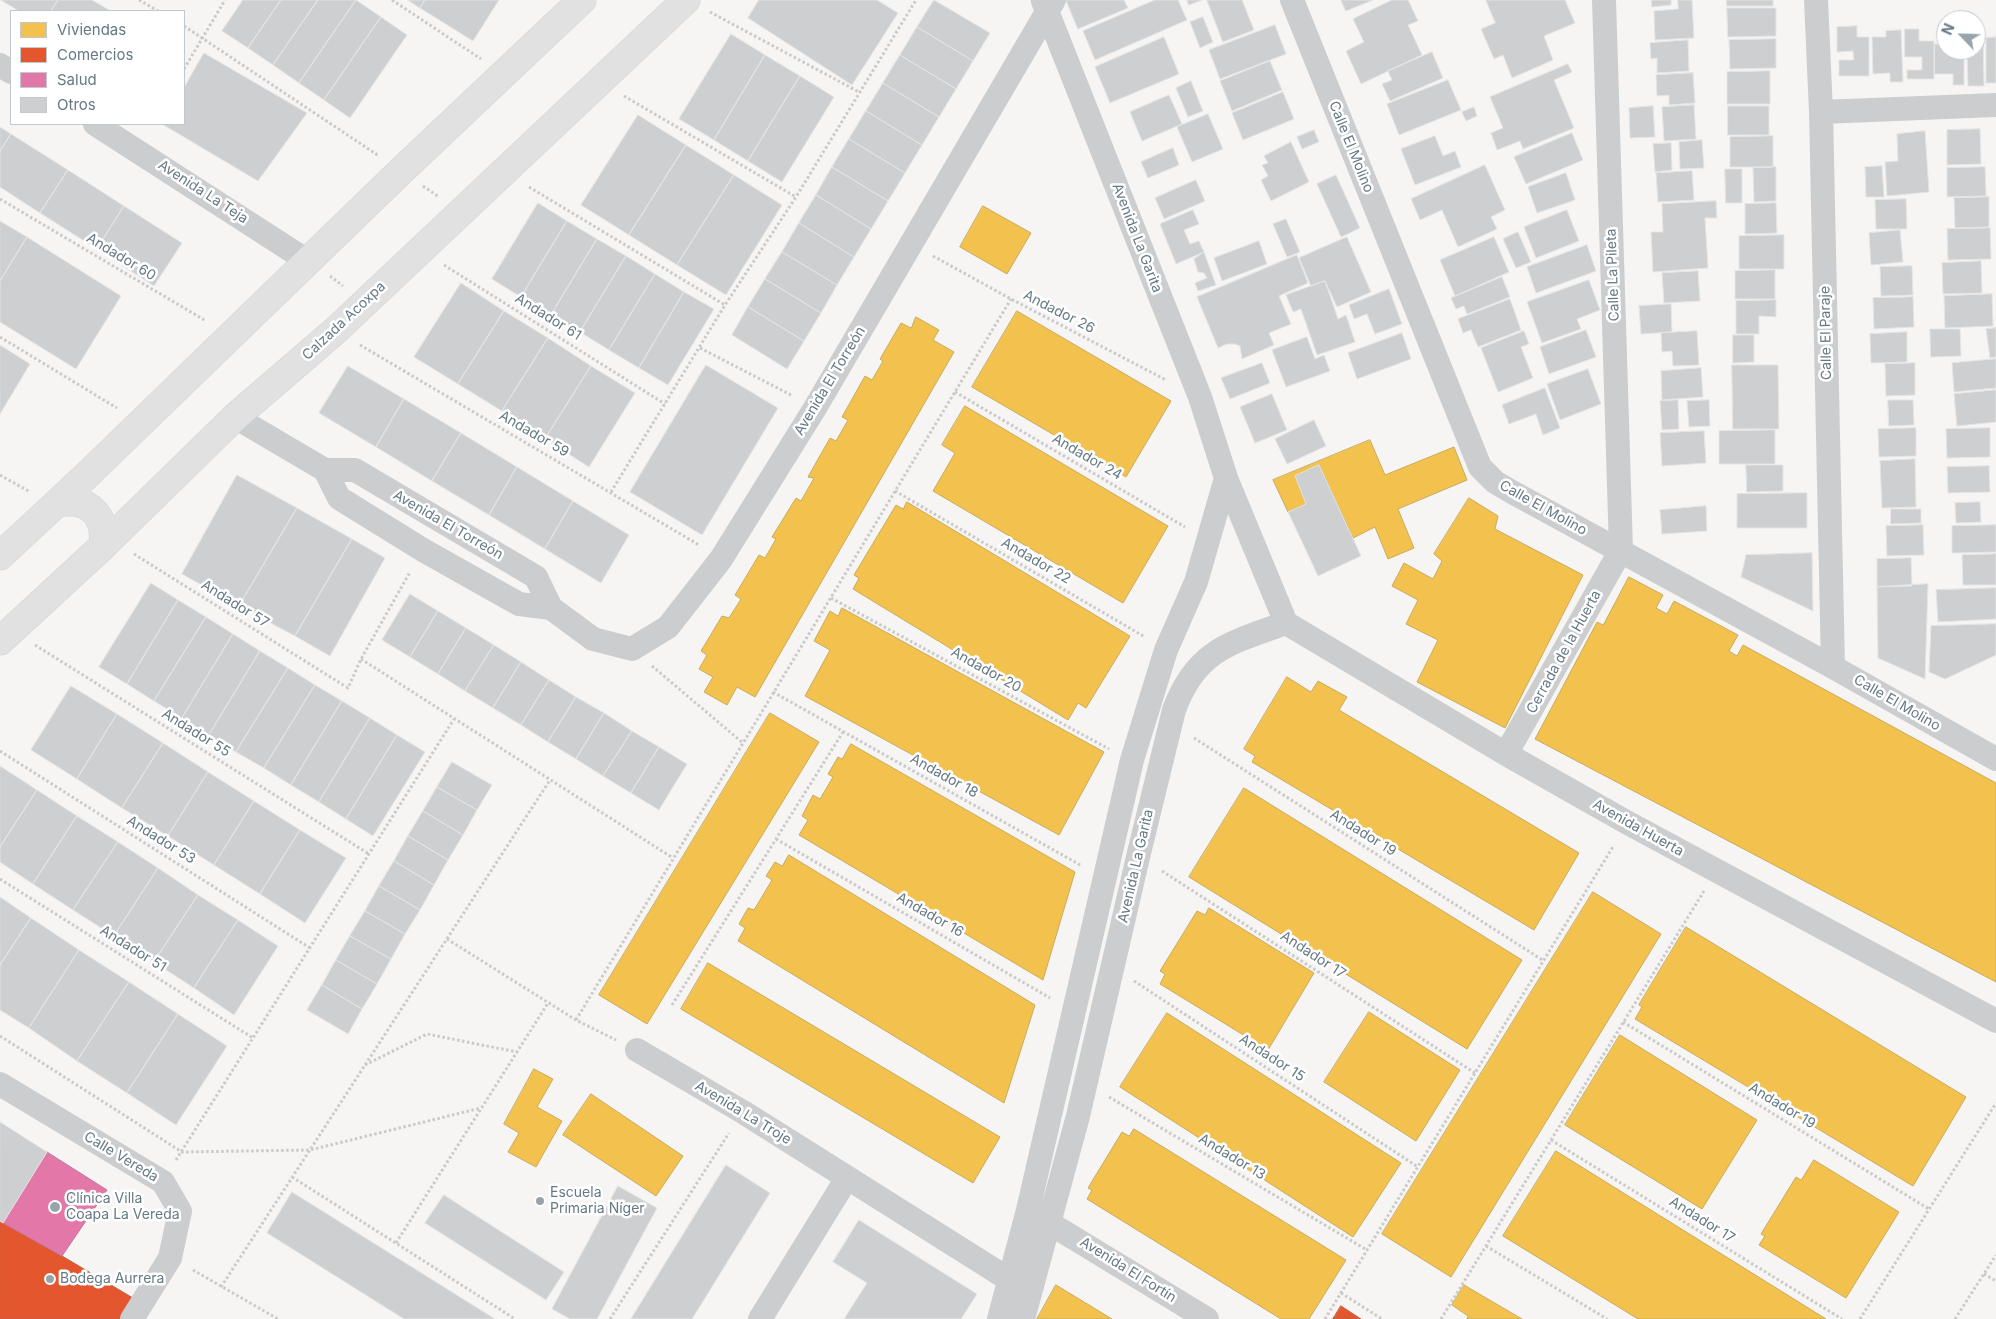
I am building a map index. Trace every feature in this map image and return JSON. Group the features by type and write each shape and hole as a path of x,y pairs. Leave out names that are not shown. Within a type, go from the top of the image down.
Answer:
{"main road":[{"path":"0,556 58,503 309,262 401,170 582,0"},
{"name":"Calzada Acoxpa","path":"6,635 113,536 235,417 335,331 419,250 600,82 695,5"},
{"path":"87,475 87,493 95,508 109,519 113,536"},
{"path":"58,503 76,502 85,505 93,510 103,527 113,536"}],"street":[{"name":"Calle El Molino","path":"1292,0 1480,467 1496,482 1996,759"},
{"name":"Calle La Pileta","path":"1604,0 1621,550"},
{"name":"Calle El Paraje","path":"1816,0 1821,112 1833,667"},
{"name":"Avenida El Torreón","path":"551,608 519,604 423,550 339,498 325,470 355,470 536,576 551,608 593,639 632,649 668,627 721,559 815,408 1048,4"},
{"name":"Avenida La Garita","path":"999,1319 1009,1279 1038,1216 1085,1083 1138,856 1180,693 1190,676 1202,662 1226,646 1286,623 1226,478 1200,397 1048,4"},
{"path":"1821,112 1996,105"},
{"name":"Avenida La Teja","path":"98,125 309,262"},
{"path":"235,417 325,470"},
{"name":"Avenida La Garita","path":"1023,1319 1030,1293 1038,1216 1073,1009 1132,760 1166,650 1196,582 1226,478"},
{"name":"Cerrada de la Huerta","path":"1506,754 1621,550"},
{"name":"Avenida Huerta","path":"1286,623 1506,754 1628,823 1996,1021"},
{"name":"Avenida La Troje","path":"637,1050 743,1112 1030,1293"},
{"name":"Calle Vereda","path":"0,1084 163,1182 180,1211 170,1258 132,1319"},
{"path":"760,1319 847,1178"},
{"name":"Avenida El Fortín","path":"1038,1216 1207,1319"}],"path":[{"path":"139,0 156,10"},
{"path":"185,67 225,0"},
{"path":"392,0 504,75"},
{"path":"611,492 725,305 796,197 916,0"},
{"path":"695,5 859,92"},
{"path":"185,27 401,170 460,212"},
{"path":"600,82 796,197"},
{"path":"504,171 725,305"},
{"name":"Andador 60","path":"0,199 231,336"},
{"name":"Andador 26","path":"910,244 1010,299 1200,397"},
{"name":"Andador 61","path":"419,250 665,404"},
{"path":"309,262 366,302"},
{"path":"576,1020 1010,299"},
{"name":"Andador 59","path":"335,331 611,492 721,559"},
{"path":"0,338 142,422"},
{"path":"700,348 815,408"},
{"name":"Andador 24","path":"955,392 1209,541"},
{"name":"Andador 22","path":"895,491 1166,650"},
{"name":"Andador 57","path":"113,536 348,688 361,659"},
{"path":"423,550 361,659 673,858"},
{"name":"Andador 20","path":"831,598 1132,760"},
{"name":"Andador 55","path":"6,635 369,854"},
{"path":"632,649 743,744"},
{"name":"Andador 18","path":"773,692 1105,878"},
{"path":"163,1182 454,719"},
{"name":"Andador 19","path":"1171,723 1544,961"},
{"path":"672,1005 843,732"},
{"name":"Andador 53","path":"0,751 310,948"},
{"path":"221,1287 550,780"},
{"path":"1325,1319 1628,823"},
{"name":"Andador 16","path":"776,839 1073,1009"},
{"name":"Andador 17","path":"1138,856 1475,1073"},
{"path":"1441,1319 1716,871"},
{"name":"Andador 51","path":"0,879 254,1038"},
{"path":"447,939 576,1020 637,1050"},
{"name":"Andador 15","path":"1113,969 1418,1167"},
{"path":"396,1243 548,1003"},
{"name":"Andador 19","path":"1624,1022 1929,1209"},
{"path":"365,1065 427,1034 517,1052"},
{"path":"0,1036 182,1152 310,1150 481,1108"},
{"name":"Andador 13","path":"1085,1083 1366,1250"},
{"path":"1860,1319 1996,1103"},
{"path":"610,1319 743,1112"},
{"name":"Andador 17","path":"1551,1140 1842,1319"},
{"path":"292,1177 515,1319"},
{"path":"1486,1246 1607,1319"},
{"path":"1955,1319 1996,1255"},
{"path":"170,1258 278,1319"},
{"path":"1984,1274 1996,1281"},
{"path":"1341,1292 1382,1319"}],"building: Viviendas":[{"path":"983,206 1031,233 1007,274 960,247"},
{"path":"1017,311 1171,401 1126,477 972,387"},
{"path":"916,317 939,330 933,340 954,352 755,697 737,687 727,705 704,692 713,677 699,669 707,655 701,651 722,616 729,618 741,599 735,595 759,555 765,558 776,539 772,537 796,498 801,501 814,478 808,477 830,438 836,441 848,420 842,417 865,376 872,380 883,361 880,359 901,323 911,328"},
{"path":"965,406 1168,526 1123,603 933,491 955,453 942,445"},
{"path":"1370,440 1385,475 1454,447 1467,480 1398,509 1414,548 1388,559 1375,527 1353,538 1319,465 1295,476 1306,504 1288,512 1273,480"},
{"path":"1469,498 1498,516 1495,529 1583,575 1505,728 1417,682 1438,640 1406,624 1418,600 1392,586 1404,563 1433,579 1442,561 1434,554"},
{"path":"907,502 1130,636 1086,708 1078,703 1068,720 853,589 859,578 854,575 896,505 903,509"},
{"path":"1629,577 1663,595 1656,608 1667,614 1674,601 1738,635 1729,651 1737,656 1743,645 1996,783 1996,982 1535,739 1597,622 1603,625"},
{"path":"842,608 1104,752 1059,835 805,696 830,650 814,641 830,611 838,616"},
{"path":"1287,677 1311,692 1318,681 1347,697 1339,710 1579,853 1534,930 1252,762 1255,756 1244,749"},
{"path":"770,713 819,742 647,1024 599,995"},
{"path":"851,744 1075,872 1043,980 799,835 808,820 802,816 813,795 820,799 833,777 828,774 838,757 842,759"},
{"path":"1244,788 1522,960 1467,1049 1189,877"},
{"path":"789,855 1035,1005 1004,1103 738,941 745,928 739,924 748,908 754,910 772,880 766,876 775,862 782,866"},
{"path":"1593,892 1661,934 1451,1277 1382,1234"},
{"path":"1209,908 1314,973 1268,1050 1160,984 1165,974 1160,971 1197,911 1205,915"},
{"path":"1686,927 1966,1097 1913,1186 1635,1019 1642,1007 1639,1005"},
{"path":"708,963 1000,1137 973,1183 681,1009"},
{"path":"1369,1012 1460,1070 1416,1141 1324,1082"},
{"path":"1167,1013 1401,1163 1353,1237 1120,1087"},
{"path":"1620,1035 1757,1120 1702,1209 1565,1125"},
{"path":"534,1069 553,1079 537,1107 562,1121 536,1167 508,1152 519,1133 504,1124"},
{"path":"591,1094 683,1156 656,1196 563,1135"},
{"path":"1134,1129 1346,1260 1309,1319 1281,1319 1087,1199 1092,1190 1088,1188 1122,1132 1129,1136"},
{"path":"1556,1151 1826,1319 1638,1319 1503,1236"},
{"path":"1814,1160 1899,1212 1846,1298 1759,1245 1765,1236 1761,1234 1796,1177 1801,1180"},
{"path":"1056,1285 1112,1319 1037,1319"},
{"path":"1464,1285 1522,1319 1467,1319 1468,1316 1452,1305"}],"building: Comercios":[{"name":"Bodega Aurrera","path":"0,1221 138,1301 126,1319 0,1319"},
{"path":"1341,1306 1361,1319 1333,1319"}],"building: Salud":[{"name":"Clínica Villa Coapa La Vereda","path":"47,1152 107,1190 62,1256 3,1223"}],"building: Otros":[{"path":"1,0 58,0 52,10 17,10"},
{"path":"58,0 92,0 109,10 52,10"},
{"path":"243,0 281,0 248,48 222,31"},
{"path":"281,0 318,0 273,65 248,48"},
{"path":"318,0 356,0 299,83 273,65"},
{"path":"356,0 381,17 324,100 299,83"},
{"path":"408,0 425,0 420,8"},
{"path":"425,0 499,0 473,41 420,8"},
{"path":"759,0 877,0 898,13 852,85 748,18"},
{"path":"934,0 990,33 973,61 917,27"},
{"path":"1066,0 1124,0 1128,8 1078,29"},
{"path":"1155,0 1178,0 1187,20 1095,60 1083,31"},
{"path":"1187,0 1202,0 1189,5"},
{"path":"1207,0 1242,0 1254,30 1223,42"},
{"path":"1341,0 1373,0 1346,11"},
{"path":"1392,0 1408,0 1418,21 1408,25 1422,55 1361,84 1346,51 1364,42 1353,19"},
{"path":"1486,0 1565,0 1575,23 1544,36 1553,60 1512,78 1503,55 1494,59 1481,29 1495,23"},
{"path":"1652,0 1671,0 1671,5 1652,7"},
{"path":"1678,0 1692,0 1694,38 1655,40 1654,11 1678,9"},
{"path":"1727,0 1773,0 1773,6 1727,6"},
{"path":"1727,8 1776,8 1776,36 1728,37"},
{"path":"381,17 407,35 350,118 324,100"},
{"path":"1203,17 1213,42 1200,48 1190,22"},
{"path":"1275,25 1286,54 1220,79 1209,50"},
{"path":"1857,26 1857,37 1869,37 1869,76 1839,76 1839,60 1854,60 1853,51 1837,52 1837,27"},
{"path":"917,27 973,61 956,89 900,55"},
{"path":"1905,29 1919,29 1919,41 1934,41 1934,79 1907,79 1907,70 1922,70 1922,57 1905,57"},
{"path":"1901,30 1903,82 1890,82 1890,73 1873,74 1872,37 1886,37 1886,31"},
{"path":"731,34 765,55 714,140 679,119"},
{"path":"1164,37 1179,74 1110,103 1095,67"},
{"path":"1996,37 1996,83 1986,83 1986,38"},
{"path":"1776,39 1776,68 1730,69 1729,40"},
{"path":"1688,40 1689,71 1657,73 1657,58 1651,59 1650,43"},
{"path":"1935,44 1936,60 1964,60 1964,85 1953,85 1953,74 1935,74"},
{"path":"1432,52 1443,78 1390,101 1382,84 1392,80 1388,71"},
{"path":"204,53 307,113 258,181 164,125 185,125 185,86"},
{"path":"765,55 800,76 748,161 714,140"},
{"path":"900,55 956,89 939,117 883,83"},
{"path":"1967,60 1984,60 1984,86 1968,86"},
{"path":"1270,61 1282,90 1232,111 1220,81"},
{"path":"1568,64 1572,72 1554,80 1574,128 1523,149 1520,141 1497,150 1491,133 1503,128 1490,97"},
{"path":"1770,71 1770,104 1727,104 1727,72"},
{"path":"1693,73 1695,103 1669,105 1669,95 1657,96 1656,75"},
{"path":"800,76 834,97 782,182 748,161"},
{"path":"1448,80 1461,110 1399,135 1387,104"},
{"path":"1191,81 1203,111 1188,117 1176,88"},
{"path":"883,83 939,117 922,145 866,111"},
{"path":"1283,92 1294,119 1243,140 1232,113"},
{"path":"1169,95 1182,124 1142,141 1130,112"},
{"path":"1694,105 1696,139 1664,141 1662,107"},
{"path":"1653,106 1655,137 1630,138 1629,108"},
{"path":"1728,106 1769,106 1769,135 1728,135"},
{"path":"1474,107 1477,116 1466,121 1462,112"},
{"path":"866,111 922,145 905,173 849,139"},
{"path":"1208,114 1223,149 1192,162 1177,127"},
{"path":"638,115 686,145 629,235 581,205"},
{"path":"0,127 11,134 0,151"},
{"path":"1980,129 1981,164 1947,165 1947,130"},
{"path":"1314,130 1319,142 1302,149 1297,137"},
{"path":"1925,131 1929,192 1887,196 1885,162 1898,161 1897,134"},
{"path":"1572,133 1583,160 1526,184 1514,157"},
{"path":"11,134 68,170 40,213 0,187 0,151"},
{"path":"1435,136 1443,156 1455,151 1461,167 1415,185 1401,149"},
{"path":"1773,136 1773,167 1730,167 1730,137"},
{"path":"849,139 905,173 888,201 832,167"},
{"path":"1702,140 1704,168 1680,169 1679,142"},
{"path":"1291,142 1309,182 1271,201 1261,180 1268,176 1262,165 1268,163 1264,156"},
{"path":"1671,143 1672,170 1655,172 1653,144"},
{"path":"686,145 734,175 677,265 629,235"},
{"path":"1173,148 1179,165 1148,178 1141,162"},
{"path":"1485,165 1505,210 1491,217 1497,229 1458,247 1442,210 1420,220 1411,199"},
{"path":"1882,166 1884,197 1866,197 1865,167"},
{"path":"832,167 888,201 871,229 816,195"},
{"path":"1776,167 1776,201 1754,202 1753,168"},
{"path":"1985,167 1986,196 1947,197 1947,168"},
{"path":"1725,169 1742,169 1742,203 1726,203"},
{"path":"68,170 124,206 97,249 40,213"},
{"path":"1692,171 1694,200 1658,202 1656,173"},
{"path":"1566,173 1575,200 1537,213 1528,187"},
{"path":"734,175 782,205 726,295 677,265"},
{"path":"1336,175 1360,228 1341,237 1317,184"},
{"path":"1196,180 1205,201 1164,219 1155,198"},
{"path":"816,195 871,229 854,257 799,223"},
{"path":"1989,197 1989,227 1955,228 1954,198"},
{"path":"1906,199 1907,229 1876,229 1875,200"},
{"path":"1716,201 1717,218 1705,218 1708,268 1653,272 1651,232 1663,232 1662,204"},
{"path":"538,203 567,221 521,297 492,279"},
{"path":"1776,203 1777,233 1745,234 1745,204"},
{"path":"124,206 182,243 154,286 97,249"},
{"path":"1193,210 1199,224 1184,230 1190,244 1199,241 1204,252 1176,264 1160,224"},
{"path":"1567,210 1579,241 1536,258 1524,227"},
{"path":"1286,219 1300,252 1287,257 1273,224"},
{"path":"0,221 27,237 0,281"},
{"path":"567,221 597,239 551,315 521,297"},
{"path":"799,223 854,257 837,285 782,252"},
{"path":"1990,228 1991,259 1948,260 1947,229"},
{"path":"1900,230 1903,262 1871,265 1869,233"},
{"path":"1518,232 1531,262 1516,268 1503,239"},
{"path":"1784,235 1784,269 1739,269 1739,236"},
{"path":"27,237 121,296 76,369 0,322 0,281"},
{"path":"1347,237 1371,292 1337,307 1325,281 1311,286 1299,258"},
{"path":"1494,237 1509,272 1455,296 1440,260"},
{"path":"597,239 626,256 580,332 551,315"},
{"path":"1259,241 1267,264 1222,281 1214,258"},
{"path":"1587,245 1596,271 1536,293 1527,267"},
{"path":"782,252 837,285 821,313 765,279"},
{"path":"1204,252 1216,285 1198,291 1195,283 1207,278 1204,273 1198,272 1194,259"},
{"path":"1297,255 1308,283 1279,296 1291,324 1269,333 1274,345 1242,359 1240,346 1227,344 1218,348 1197,297"},
{"path":"626,256 655,274 609,350 580,332"},
{"path":"1981,261 1982,293 1943,294 1942,263"},
{"path":"1912,266 1913,295 1881,296 1880,267"},
{"path":"1775,270 1775,299 1735,299 1735,271"},
{"path":"1698,271 1700,301 1664,303 1662,273"},
{"path":"655,274 684,292 639,368 609,350"},
{"path":"1502,277 1510,297 1467,314 1464,306 1456,309 1451,298"},
{"path":"765,279 821,313 804,341 748,307"},
{"path":"1589,280 1600,310 1577,319 1581,329 1542,343 1527,302"},
{"path":"1325,281 1338,319 1346,315 1355,342 1317,355 1301,309 1293,312 1286,295"},
{"path":"461,283 504,311 458,384 414,357"},
{"path":"1389,289 1402,324 1375,334 1367,314 1354,319 1349,305"},
{"path":"684,292 714,309 668,385 639,368"},
{"path":"1992,294 1993,326 1945,328 1944,296"},
{"path":"1913,297 1914,327 1874,329 1873,298"},
{"path":"1510,299 1521,330 1478,347 1471,330 1463,333 1458,319"},
{"path":"1776,300 1776,317 1759,316 1759,334 1736,334 1736,301"},
{"path":"1671,304 1672,332 1641,334 1639,306"},
{"path":"748,307 804,341 787,369 732,335"},
{"path":"504,311 548,338 502,411 458,384"},
{"path":"1996,328 1996,357 1990,358 1986,329"},
{"path":"1930,329 1960,329 1961,356 1931,357"},
{"path":"1586,330 1596,357 1549,374 1540,347"},
{"path":"1524,331 1529,344 1521,347 1533,378 1498,392 1481,348"},
{"path":"1697,331 1699,365 1673,366 1672,351 1662,352 1661,333"},
{"path":"1907,332 1907,362 1871,363 1870,334"},
{"path":"1402,333 1411,359 1357,379 1348,353"},
{"path":"1733,335 1754,335 1754,362 1733,363"},
{"path":"1307,337 1315,359 1324,355 1330,371 1286,387 1272,350"},
{"path":"548,338 591,366 545,439 502,411"},
{"path":"0,345 30,364 0,414"},
{"path":"1996,359 1996,388 1954,392 1952,363"},
{"path":"1262,363 1270,383 1230,399 1221,378"},
{"path":"1915,363 1915,395 1886,396 1885,364"},
{"path":"706,365 778,408 702,535 630,492"},
{"path":"1732,365 1778,365 1779,429 1733,429"},
{"path":"348,366 404,399 376,447 319,413"},
{"path":"591,366 635,393 589,467 545,439"},
{"path":"1701,368 1703,397 1662,400 1661,371"},
{"path":"1588,369 1601,404 1560,420 1547,384"},
{"path":"1545,388 1560,428 1543,435 1536,414 1509,424 1502,405"},
{"path":"1996,390 1996,422 1957,426 1954,394"},
{"path":"1272,394 1287,430 1255,443 1240,407"},
{"path":"404,399 461,433 432,481 376,447"},
{"path":"1678,400 1679,429 1662,430 1660,401"},
{"path":"1709,400 1710,426 1689,427 1687,401"},
{"path":"1888,400 1913,400 1914,425 1889,426"},
{"path":"1314,420 1326,446 1287,464 1275,439"},
{"path":"1916,428 1916,456 1879,457 1878,429"},
{"path":"1990,428 1990,457 1947,458 1946,429"},
{"path":"1775,430 1775,464 1719,464 1719,431"},
{"path":"1704,431 1706,463 1662,466 1660,433"},
{"path":"461,433 517,467 489,515 432,481"},
{"path":"1915,459 1916,507 1882,508 1880,461"},
{"path":"1319,465 1361,556 1318,576 1288,512 1306,504 1295,476"},
{"path":"1746,465 1783,465 1783,491 1747,492"},
{"path":"1989,466 1990,492 1948,493 1947,467"},
{"path":"517,467 573,501 545,549 489,515"},
{"path":"237,475 297,508 239,606 182,574"},
{"path":"1807,493 1807,528 1737,528 1737,494"},
{"path":"573,501 629,535 601,583 545,549"},
{"path":"1980,502 1981,522 1956,523 1955,503"},
{"path":"1706,506 1707,531 1662,534 1660,510"},
{"path":"297,508 352,539 295,636 239,606"},
{"path":"1891,509 1921,509 1921,523 1891,524"},
{"path":"1923,525 1924,555 1887,556 1886,526"},
{"path":"1996,525 1996,552 1952,553 1952,526"},
{"path":"352,539 385,558 330,656 295,636"},
{"path":"1812,553 1813,611 1741,577 1746,555"},
{"path":"1996,554 1996,585 1963,585 1962,555"},
{"path":"1911,558 1912,586 1877,587 1877,559"},
{"path":"151,583 178,600 127,684 99,667"},
{"path":"1928,584 1925,679 1878,658 1877,587"},
{"path":"1996,588 1996,619 1938,622 1936,590"},
{"path":"410,594 438,611 410,657 382,640"},
{"path":"178,600 206,617 154,701 127,684"},
{"path":"438,611 466,628 438,674 410,657"},
{"path":"206,617 233,634 182,718 154,701"},
{"path":"1996,624 1996,655 1945,679 1929,672 1931,626"},
{"path":"466,628 494,645 465,691 438,674"},
{"path":"233,634 260,651 209,735 182,718"},
{"path":"494,645 521,662 493,708 465,691"},
{"path":"260,651 288,668 236,752 209,735"},
{"path":"521,662 549,680 521,725 493,708"},
{"path":"288,668 315,685 264,768 236,752"},
{"path":"549,680 576,697 548,742 521,725"},
{"path":"315,685 342,701 291,785 264,768"},
{"path":"71,686 117,714 77,779 31,750"},
{"path":"576,697 604,713 576,759 548,742"},
{"path":"342,701 370,718 319,802 291,785"},
{"path":"604,713 632,731 603,776 576,759"},
{"path":"117,714 163,743 122,808 77,779"},
{"path":"370,718 397,735 346,819 319,802"},
{"path":"632,731 659,747 631,793 603,776"},
{"path":"397,735 425,752 373,836 346,819"},
{"path":"163,743 208,772 168,836 122,808"},
{"path":"659,747 687,764 659,810 631,793"},
{"path":"452,762 492,785 477,810 437,787"},
{"path":"0,766 37,790 0,847"},
{"path":"208,772 254,801 214,865 168,836"},
{"path":"437,787 477,810 463,835 423,811"},
{"path":"37,790 77,816 33,884 0,862 0,847"},
{"path":"254,801 300,830 260,894 214,865"},
{"path":"423,811 463,835 448,860 408,836"},
{"path":"77,816 118,842 73,910 33,884"},
{"path":"300,830 346,858 305,923 260,894"},
{"path":"408,836 448,860 434,885 394,861"},
{"path":"118,842 158,868 114,936 73,910"},
{"path":"394,861 434,885 420,910 379,886"},
{"path":"158,868 198,895 154,962 114,936"},
{"path":"379,886 420,910 405,934 365,911"},
{"path":"198,895 238,920 194,988 154,962"},
{"path":"0,897 31,918 0,965"},
{"path":"365,911 405,934 391,959 350,936"},
{"path":"31,918 79,950 29,1028 0,1010 0,965"},
{"path":"238,920 278,946 234,1015 194,988"},
{"path":"350,936 391,959 377,984 336,960"},
{"path":"79,950 129,982 77,1061 29,1028"},
{"path":"336,960 377,984 362,1009 322,985"},
{"path":"129,982 178,1014 127,1093 77,1061"},
{"path":"322,985 362,1009 348,1034 307,1010"},
{"path":"178,1014 227,1046 176,1125 127,1093"},
{"path":"0,1122 47,1152 3,1223 0,1221"},
{"path":"726,1165 770,1193 692,1319 631,1319"},
{"path":"618,1186 657,1208 597,1319 570,1319 552,1309"},
{"path":"292,1192 495,1319 404,1319 267,1233"},
{"path":"444,1195 564,1272 546,1300 425,1223"},
{"path":"859,1220 977,1294 961,1319 844,1319 867,1283 833,1262"}],"place":[{"name":"Escuela Primaria Níger","path":"540,1201"},
{"name":"Clínica Villa Coapa La Vereda","path":"55,1207"},
{"name":"Bodega Aurrera","path":"50,1279"}]}
